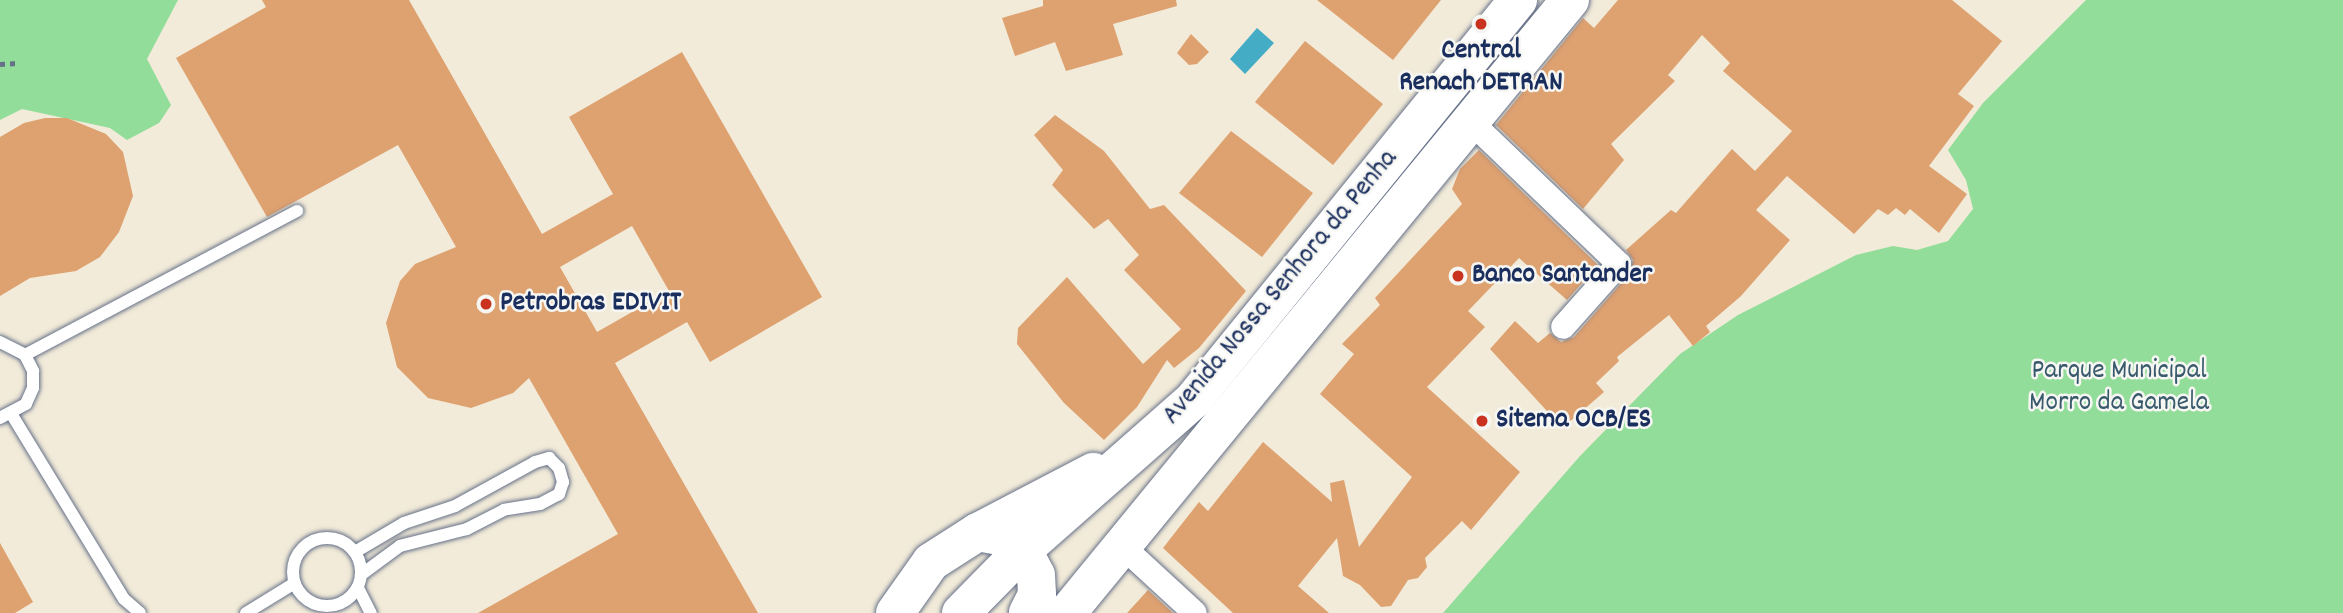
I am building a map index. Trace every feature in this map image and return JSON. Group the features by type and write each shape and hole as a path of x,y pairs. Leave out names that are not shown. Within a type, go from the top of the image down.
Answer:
{"main road":[{"name":"Avenida Nossa Senhora da Penha","path":"961,613 1023,550 1140,451 1194,399 1518,0"},
{"name":"Avenida Nossa Senhora da Penha","path":"1067,613 1570,0"},
{"path":"895,613 931,562 978,532 1140,451"},
{"path":"978,532 1004,537 1023,550 1036,575 1037,595 1028,613"}],"street":[{"path":"1471,122 1619,264 1563,327"},
{"path":"1121,545 1195,613"}],"lane":[{"path":"24,355 297,211"},
{"path":"0,342 24,355 33,370 33,388 26,404 6,416 124,599 140,613"},
{"path":"355,552 535,462 549,458 559,468 563,482 559,494 540,503 504,510 467,529 400,546 362,574"},
{"path":"338,538 355,552 362,574 358,588 349,599 325,609 310,602 295,583 293,567 308,542 338,538"},
{"path":"246,613 295,583"},
{"path":"358,588 372,613"},
{"path":"124,599 125,613"}],"path":[{"path":"0,64 18,63"}],"green space":[{"path":"0,0 178,0 147,59 171,105 159,123 127,140 110,128 22,109 0,120"},
{"name":"Parque Municipal Morro da Gamela","path":"2086,0 2343,0 2343,613 1443,613 1580,456 1680,354 1738,315 1856,255 1893,246 1917,250 1948,241 1973,209 1966,180 1948,150 1983,103"}],"water":[{"path":"1257,28 1274,43 1245,74 1230,59"}],"building":[{"name":"Petrobras EDIVIT","path":"262,0 409,0 542,234 613,194 569,117 682,52 822,297 710,362 687,322 615,363 758,613 478,613 618,534 529,378 513,393 471,408 428,398 397,367 386,323 400,281 415,264 456,247 398,145 267,217 176,58 266,7","holes":["632,226 669,291 597,332 560,267"]},
{"path":"1043,0 1176,0 1177,6 1113,24 1123,55 1066,71 1055,42 1015,56 1002,18 1043,6"},
{"path":"1317,0 1441,0 1393,60"},
{"path":"1618,0 1952,0 2002,41 1958,94 1974,106 1929,166 1967,194 1939,233 1910,209 1905,215 1896,208 1888,215 1878,209 1854,234 1787,176 1756,210 1790,240 1741,296 1706,326 1710,332 1693,346 1669,315 1617,357 1619,361 1596,383 1604,392 1567,424 1563,418 1558,423 1490,349 1515,321 1538,343 1550,333 1561,342 1574,337 1630,273 1633,260 1626,250 1671,210 1676,213 1732,149 1755,171 1792,131 1723,71 1730,63 1702,35 1668,75 1675,81 1611,144 1624,160 1583,209 1496,125 1583,18 1594,28"},
{"path":"1191,34 1209,52 1197,64 1189,65 1177,53"},
{"path":"1305,41 1383,104 1333,165 1255,102"},
{"path":"1055,115 1104,151 1150,209 1164,205 1246,291 1199,348 1174,368 1167,360 1137,407 1104,440 1064,403 1017,344 1018,328 1067,277 1143,364 1181,329 1124,270 1139,255 1108,219 1094,229 1052,185 1063,170 1034,135"},
{"path":"45,118 67,118 106,134 123,152 133,196 119,232 100,257 76,271 30,278 0,296 0,137 24,123"},
{"path":"1231,131 1313,193 1262,257 1179,193"},
{"path":"1479,150 1598,265 1567,300 1519,258 1468,311 1485,327 1427,387 1520,472 1471,530 1462,521 1425,558 1427,567 1418,578 1408,580 1391,606 1381,607 1360,585 1343,576 1337,538 1298,586 1329,613 1233,613 1163,548 1199,502 1208,511 1263,442 1332,502 1330,483 1344,480 1359,547 1412,477 1320,394 1354,354 1342,344 1380,305 1375,298 1462,204 1452,189 1460,169"},
{"path":"0,543 33,602 15,613 0,613"},
{"path":"1148,590 1173,613 1127,613"}],"place":[{"name":"Central Renach DETRAN","path":"1481,24"},
{"name":"Banco Santander","path":"1458,276"},
{"name":"Petrobras EDIVIT","path":"486,304"},
{"name":"Sitema OCB/ES","path":"1482,421"}]}
